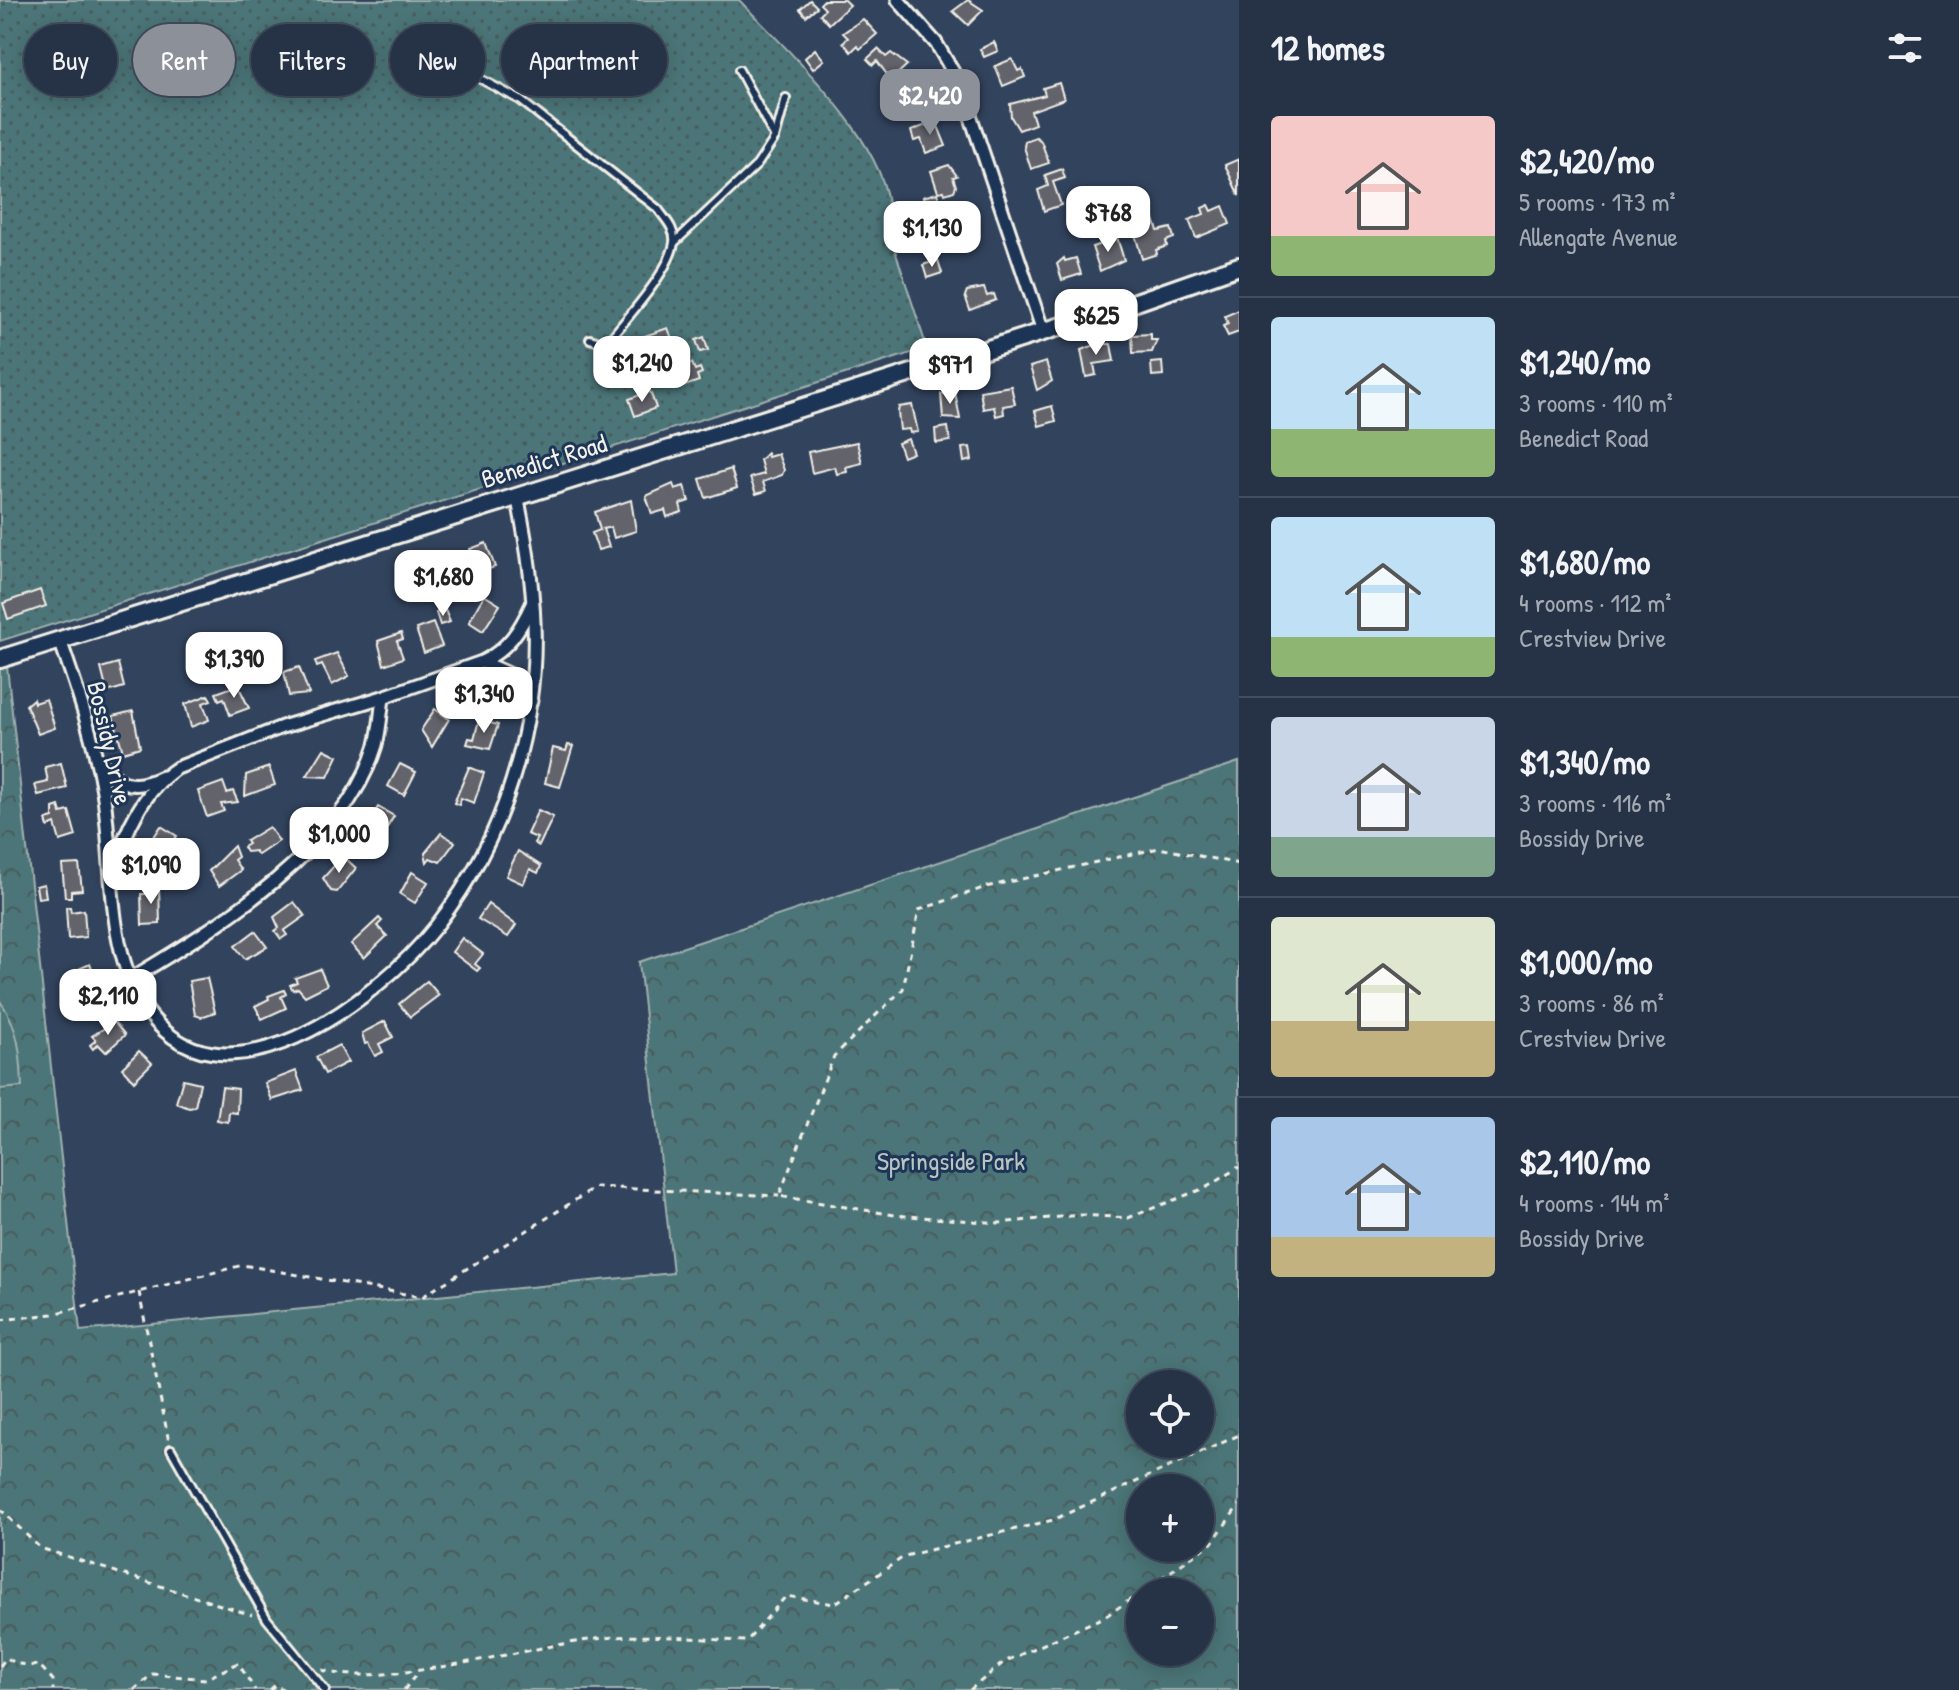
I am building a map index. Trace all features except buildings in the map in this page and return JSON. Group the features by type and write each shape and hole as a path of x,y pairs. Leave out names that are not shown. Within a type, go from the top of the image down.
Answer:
{"street":[{"path":"906,3 936,43 959,82 1043,331"},
{"name":"Benedict Road","path":"0,659 1043,331 1239,266"},
{"name":"Bossidy Drive","path":"60,640 103,791 117,926 142,1004 162,1026 182,1041 211,1053 252,1054 316,1027 388,975 436,926 481,861 512,783 533,705 533,599 517,495"},
{"path":"94,755 111,774 131,786 144,786 200,756 482,662 502,650 520,631 533,599"},
{"path":"482,662 513,676 533,705"},
{"path":"132,978 222,920 288,868 323,835 355,789 376,746 383,697"},
{"path":"111,877 126,832 166,775"}],"lane":[{"path":"739,70 775,138"},
{"path":"485,81 520,100 658,209 671,226 674,243"},
{"path":"590,339 606,344 663,267 674,243 740,183 775,138 786,98"},
{"path":"171,1449 267,1619 325,1690"}],"path":[{"path":"779,1196 834,1056 903,989 919,910 986,887 1159,848 1239,864"},
{"path":"0,1320 53,1314 243,1265 422,1297 596,1187 779,1196 895,1215 999,1223 1081,1215 1128,1218 1207,1187 1239,1167"},
{"path":"139,1292 171,1449"},
{"path":"305,1663 340,1678 419,1671 606,1637 747,1641 786,1596 834,1604 905,1556 1053,1520 1239,1435"},
{"path":"1161,1578 1212,1543 1239,1505"},
{"path":"0,1509 40,1548 267,1619"},
{"path":"970,1690 1004,1662 1106,1616 1126,1602"},
{"path":"0,1666 6,1658 18,1664 40,1666 53,1680 53,1690"},
{"path":"134,1690 152,1674 206,1679 238,1663 255,1690"},
{"path":"404,1690 419,1671"},
{"path":"270,1690 275,1685 284,1690"}],"green space":[{"path":"0,0 739,0 836,104 877,167 887,198 887,226 927,348 0,641"},
{"name":"Springside Park","path":"6,657 80,1331 673,1273 639,962 1239,762 1239,1690 0,1690 0,659"},
{"path":"0,1001 18,1042 22,1087 0,1089"}]}
